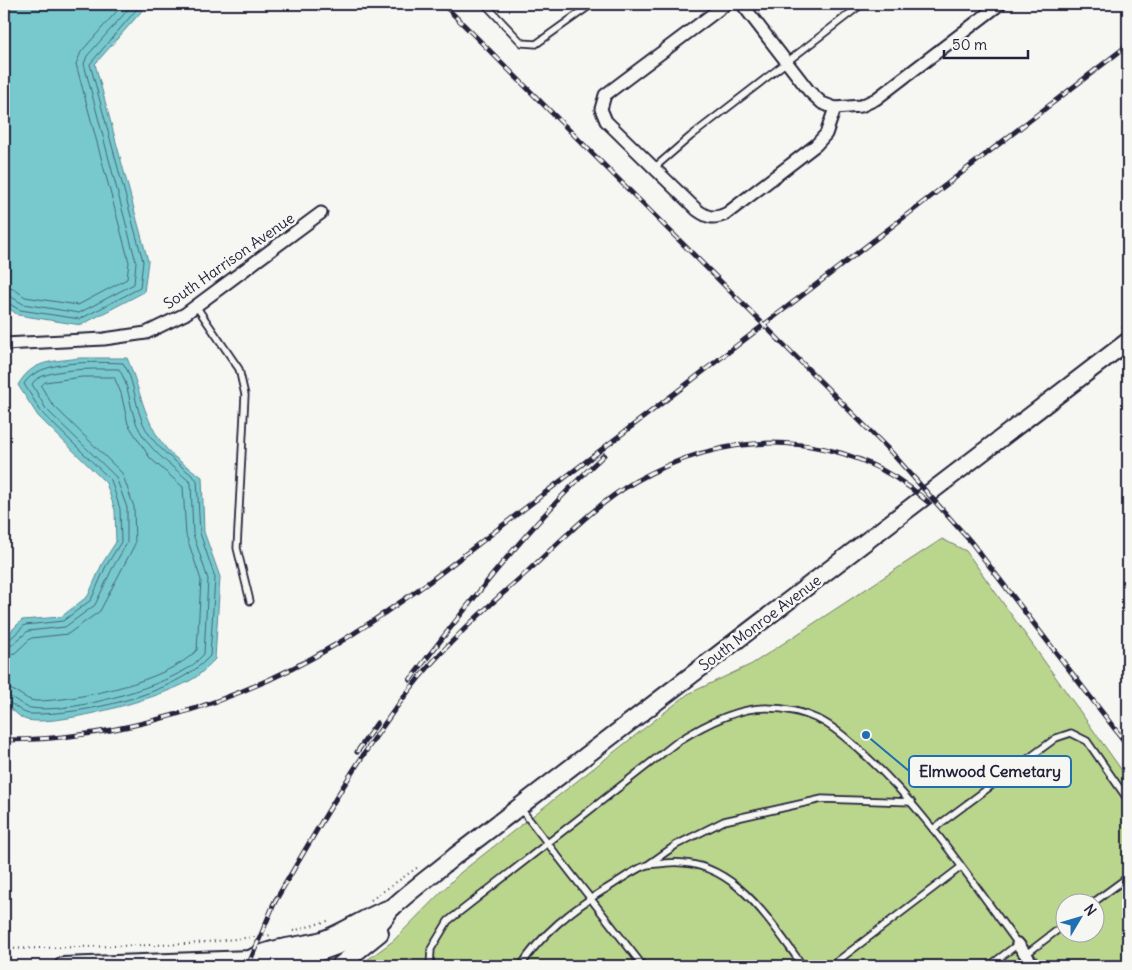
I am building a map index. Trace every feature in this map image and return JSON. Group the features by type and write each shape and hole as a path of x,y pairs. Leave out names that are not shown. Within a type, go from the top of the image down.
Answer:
{"main road":[{"name":"South Monroe Avenue","path":"63,966 250,959 262,952 290,952 355,938 381,922 393,907 455,856 1124,335"},
{"path":"339,966 392,922 455,856"}],"street":[{"path":"726,4 605,95 601,109 606,121 697,210 707,217 715,218 726,214 816,145 826,134 835,108"},
{"path":"742,4 787,63 822,103 835,108 861,106 876,99 1000,4"},
{"name":"South Harrison Avenue","path":"4,344 104,339 146,333 185,314 321,213"},
{"path":"1018,944 1033,966"}],"lane":[{"path":"485,4 522,43 536,44 592,4"},
{"path":"654,168 691,136 862,4"},
{"path":"196,306 239,369 245,395 236,548 250,601"},
{"path":"430,966 431,949 448,921 677,742 704,725 730,715 767,708 796,712 821,720 850,742 912,802 1018,944 989,966"},
{"path":"933,829 1056,738 1071,732 1087,741 1128,800"},
{"path":"521,966 544,937 591,898 676,845 724,821 822,799 912,802"},
{"path":"519,807 643,966"},
{"path":"646,865 682,861 715,871 736,884 755,901 803,966"},
{"path":"831,966 961,867"},
{"path":"1104,895 1128,877"},
{"path":"1025,955 1054,933"},
{"path":"1124,966 1128,963"}],"path":[{"path":"1124,335 1128,323"},
{"path":"365,904 419,866"},
{"path":"4,949 188,944 290,952 331,920"}],"green space":[{"path":"942,539 966,551 1128,779 1128,966 359,966 393,941 460,873 688,694 752,664"}],"water":[{"path":"4,4 148,4 95,64 148,261 144,292 81,325 18,315 4,305"},
{"path":"80,358 127,358 147,415 158,437 173,455 202,477 204,532 220,577 215,659 199,675 183,685 139,701 63,719 27,720 4,707 4,638 22,620 61,617 88,596 102,564 116,542 115,510 106,483 38,416 18,385 30,370 37,366 52,361"}],"railway":[{"path":"443,4 891,452 971,542 1128,746"},
{"path":"4,740 90,733 175,715 258,685 347,638 429,582 1128,45"},
{"path":"273,905 320,824 370,744 420,676 480,614 580,523 621,490 672,463 710,451 748,444 786,444 824,449 860,460 895,478 928,502"},
{"path":"410,680 526,535 551,507 604,455"},
{"path":"357,752 377,723"},
{"path":"248,966 276,899"}],"place":[{"name":"Elmwood Cemetary","path":"866,735"}]}
